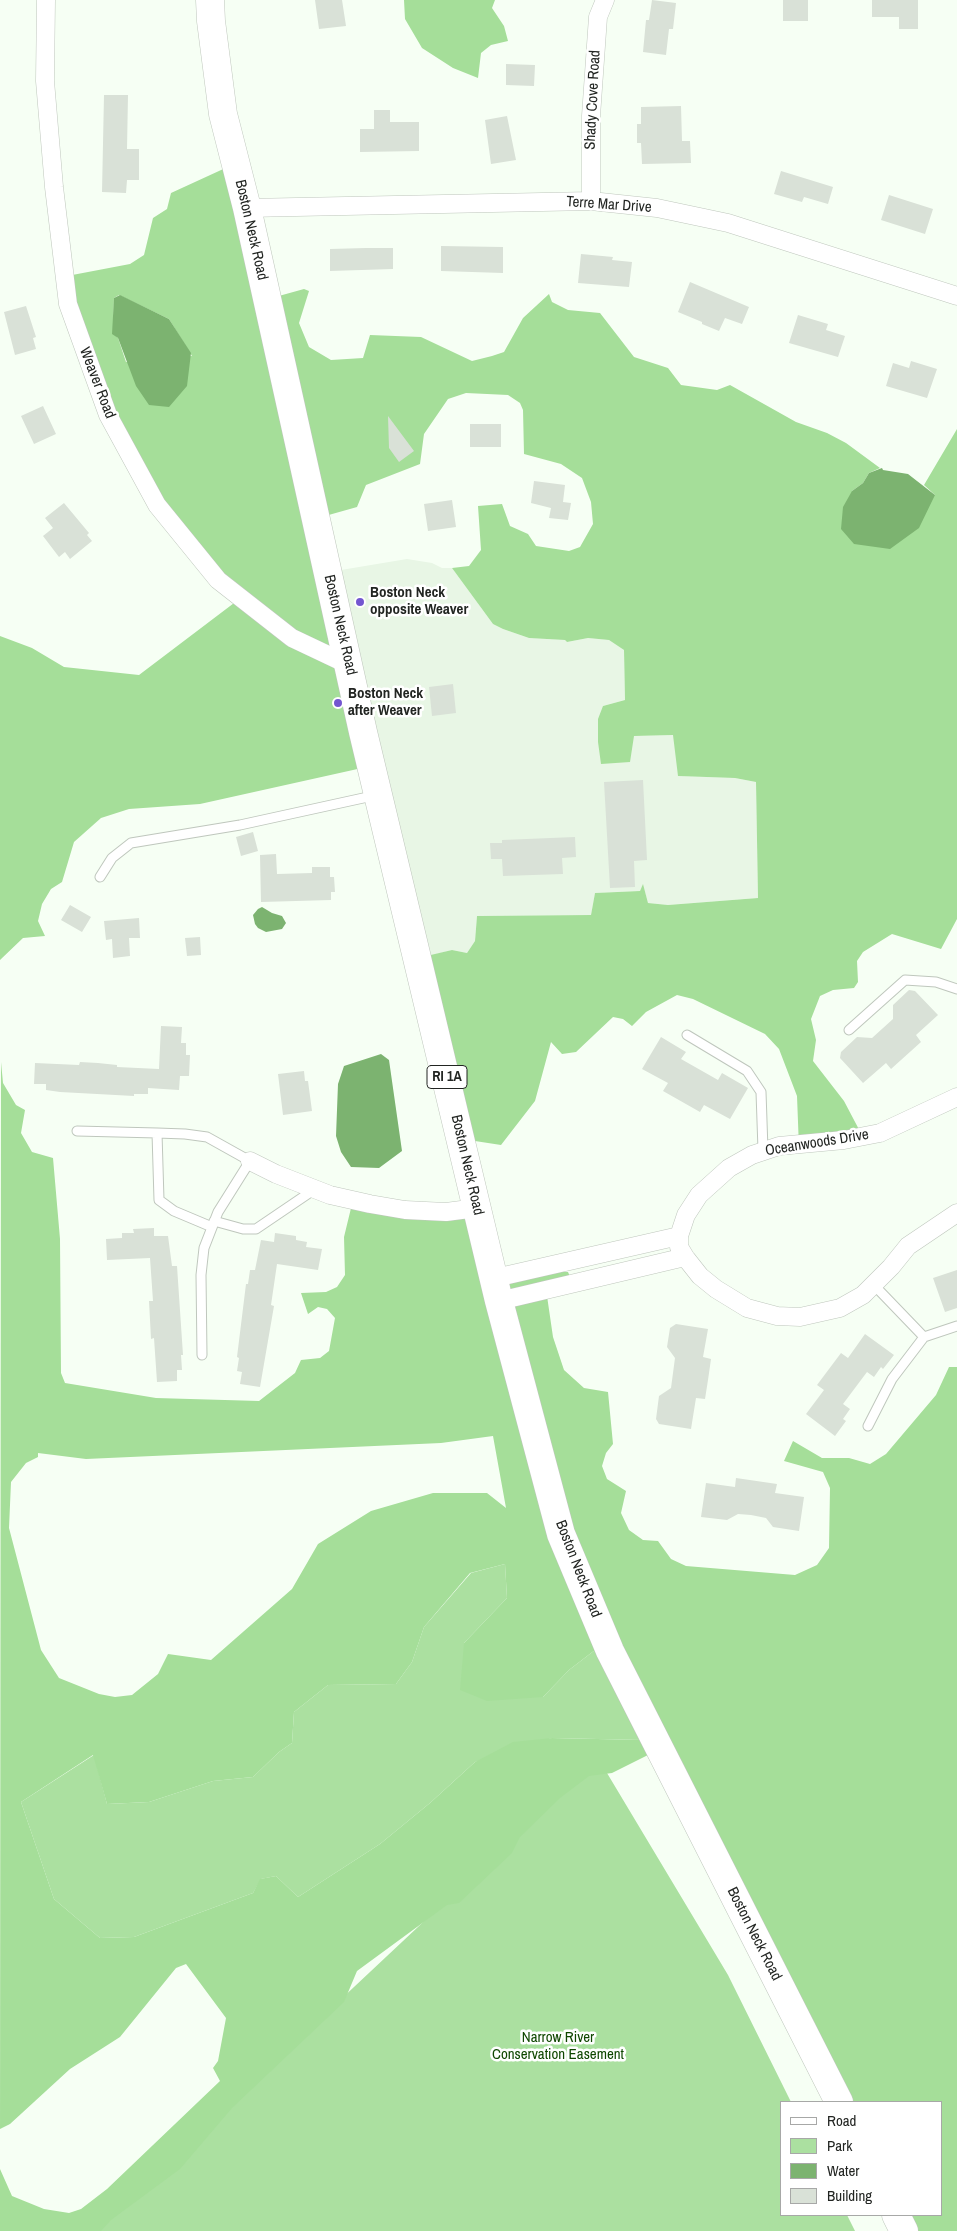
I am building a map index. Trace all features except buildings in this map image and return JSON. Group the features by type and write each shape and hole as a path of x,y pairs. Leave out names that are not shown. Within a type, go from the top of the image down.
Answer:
{"main road":[{"name":"Boston Neck Road","path":"210,0 223,114 247,208 379,795 477,1208 561,1534 610,1651 838,2101"},
{"path":"896,2216 904,2231"}],"street":[{"name":"Weaver Road","path":"46,0 45,81 54,187 68,304 108,414 157,505 218,580 292,638 350,665"},
{"name":"Shady Cove Road","path":"591,201 592,96 598,17 605,0"},
{"name":"Terre Mar Drive","path":"247,208 591,201 657,208 728,223 957,296"},
{"name":"Oceanwoods Drive","path":"679,1236 686,1215 699,1195 729,1168 764,1150 779,1146 844,1140 880,1133 957,1097"},
{"path":"250,1161 276,1174 330,1195 370,1204 405,1210 446,1212 477,1208"},
{"path":"497,1289 567,1262 679,1236 679,1247 685,1258 700,1276 716,1289 747,1308 777,1316 800,1317 840,1308 863,1295 891,1267 908,1246 957,1213"},
{"path":"497,1289 572,1284 685,1258"},
{"path":"567,1262 572,1284"}],"lane":[{"path":"100,877 112,858 131,843 240,826 379,795"},
{"path":"849,1030 905,980 936,982 957,989"},
{"path":"687,1035 747,1071 761,1092 764,1150"},
{"path":"77,1131 185,1134 207,1137 250,1161 213,1224 204,1248 201,1275 202,1355"},
{"path":"157,1133 159,1200 174,1211 213,1224 243,1229 256,1229 315,1189"},
{"path":"873,1284 924,1337"},
{"path":"868,1426 892,1379 924,1337 957,1326"}],"shaded area":[{"path":"404,0 495,0 492,8 504,26 508,41 491,45 481,53 478,78 453,68 422,48 405,19"},
{"path":"232,165 268,299 304,289 309,291 299,323 309,347 331,360 363,358 370,335 421,337 472,361 492,356 504,352 523,318 549,294 552,302 568,310 600,313 634,357 668,368 681,385 717,390 730,385 796,422 827,433 846,443 880,468 869,473 863,483 852,491 935,495 924,485 957,429 957,919 941,949 892,934 863,952 857,961 858,982 854,988 833,990 820,996 811,1019 816,1040 813,1061 844,1101 864,1139 799,1148 797,1096 779,1049 765,1034 693,999 677,995 646,1012 632,1026 623,1019 613,1017 576,1052 562,1054 551,1042 535,1101 501,1145 462,1139 418,958 452,950 467,953 475,941 477,916 591,915 595,893 640,891 643,884 648,903 668,905 758,898 756,782 735,778 678,776 673,735 634,736 630,762 601,764 598,742 598,719 603,706 625,700 624,650 609,640 588,638 567,642 565,640 529,638 503,629 493,624 452,568 469,566 481,550 478,506 502,504 510,526 528,534 536,546 569,551 580,547 593,524 591,502 582,478 561,464 524,454 523,410 520,403 508,395 466,393 448,399 424,434 420,464 366,485 357,507 318,518 371,766 200,804 129,809 101,818 74,842 62,882 51,889 42,904 38,921 45,936 23,938 0,960 0,636 32,648 64,667 139,675 238,600 155,503 106,413 67,276 130,264 144,255 153,218 167,209 171,193","holes":["119,295 169,319 192,356 126,362 118,338 113,333 114,298"]},
{"path":"407,559 432,563 442,568 452,568 493,624 503,629 529,638 565,640 567,642 588,638 609,640 624,650 625,700 603,706 634,736 674,735 679,776 735,778 756,782 758,898 668,905 648,903 643,885 640,891 595,893 591,915 477,916 475,941 467,953 452,950 418,959 329,572"},
{"path":"1,1062 3,1083 16,1105 25,1110 21,1133 32,1152 53,1158 60,1239 61,1373 65,1383 156,1398 259,1401 295,1373 301,1360 320,1358 329,1351 335,1318 327,1309 318,1307 308,1314 301,1293 326,1292 337,1287 345,1275 344,1237 352,1204 472,1209 493,1286 558,1272 568,1272 571,1279 547,1296 553,1337 564,1370 584,1388 608,1392 613,1444 606,1453 602,1466 607,1479 626,1491 621,1513 629,1530 643,1540 658,1541 671,1559 686,1566 795,1575 817,1565 829,1548 830,1488 823,1472 784,1461 793,1441 822,1458 849,1458 870,1464 886,1454 936,1395 949,1367 957,1367 957,2231 902,2231 896,2216 942,2216 942,2101 836,2101 652,1753 612,1773 589,1776 560,1798 520,1837 512,1853 459,1903 447,1905 357,1971 344,2002 232,2108 180,2169 111,2220 101,2231 0,2231 0,2169 12,2196 44,2209 69,2213 81,2209 107,2189 220,2081 213,2068 218,2061 226,2018 186,1964 176,1968 120,2037 70,2069 10,2124 0,2129","holes":["493,1436 506,1508 487,1493 433,1493 371,1511 318,1544 292,1589 211,1660 168,1654 158,1674 132,1695 115,1697 99,1694 59,1678 41,1650 9,1528 11,1482 26,1463 38,1457 38,1453 86,1459 441,1443","505,1564 507,1598 464,1643 460,1690 487,1701 543,1697 569,1670 595,1650 642,1740 552,1738 513,1742 475,1762 430,1803 380,1844 298,1897 276,1876 260,1879 253,1893 134,1937 100,1938 54,1899 21,1802 93,1755 107,1804 149,1802 213,1781 253,1777 279,1752 292,1743 294,1712 328,1685 396,1684 412,1662 424,1627 470,1573"]}],"green space":[{"path":"505,1564 507,1598 464,1643 543,1697 569,1670 595,1650 642,1740 552,1738 475,1762 430,1803 380,1844 298,1897 276,1876 261,1879 253,1893 134,1937 100,1938 54,1899 21,1802 94,1755 107,1804 149,1802 213,1781 253,1777 279,1752 292,1743 294,1712 328,1685 396,1684 412,1662 424,1627 471,1573"},
{"name":"Narrow River Conservation Easement","path":"598,1758 728,1975 791,2101 780,2101 780,2216 848,2216 855,2231 94,2231"}],"water":[{"path":"120,295 169,319 191,353 187,386 169,407 149,405 136,386 118,338 112,334 114,298"},
{"path":"882,468 883,470 908,474 935,495 919,528 890,549 854,544 841,529 843,507 852,491 863,483 869,473"},
{"path":"262,907 282,916 286,923 282,929 266,932 258,928 253,915"},
{"path":"381,1054 389,1060 402,1151 379,1168 351,1167 341,1152 336,1136 338,1084 344,1066"}],"place":[{"name":"Boston Neck opposite Weaver","path":"360,602"},
{"name":"Boston Neck after Weaver","path":"338,703"}]}
